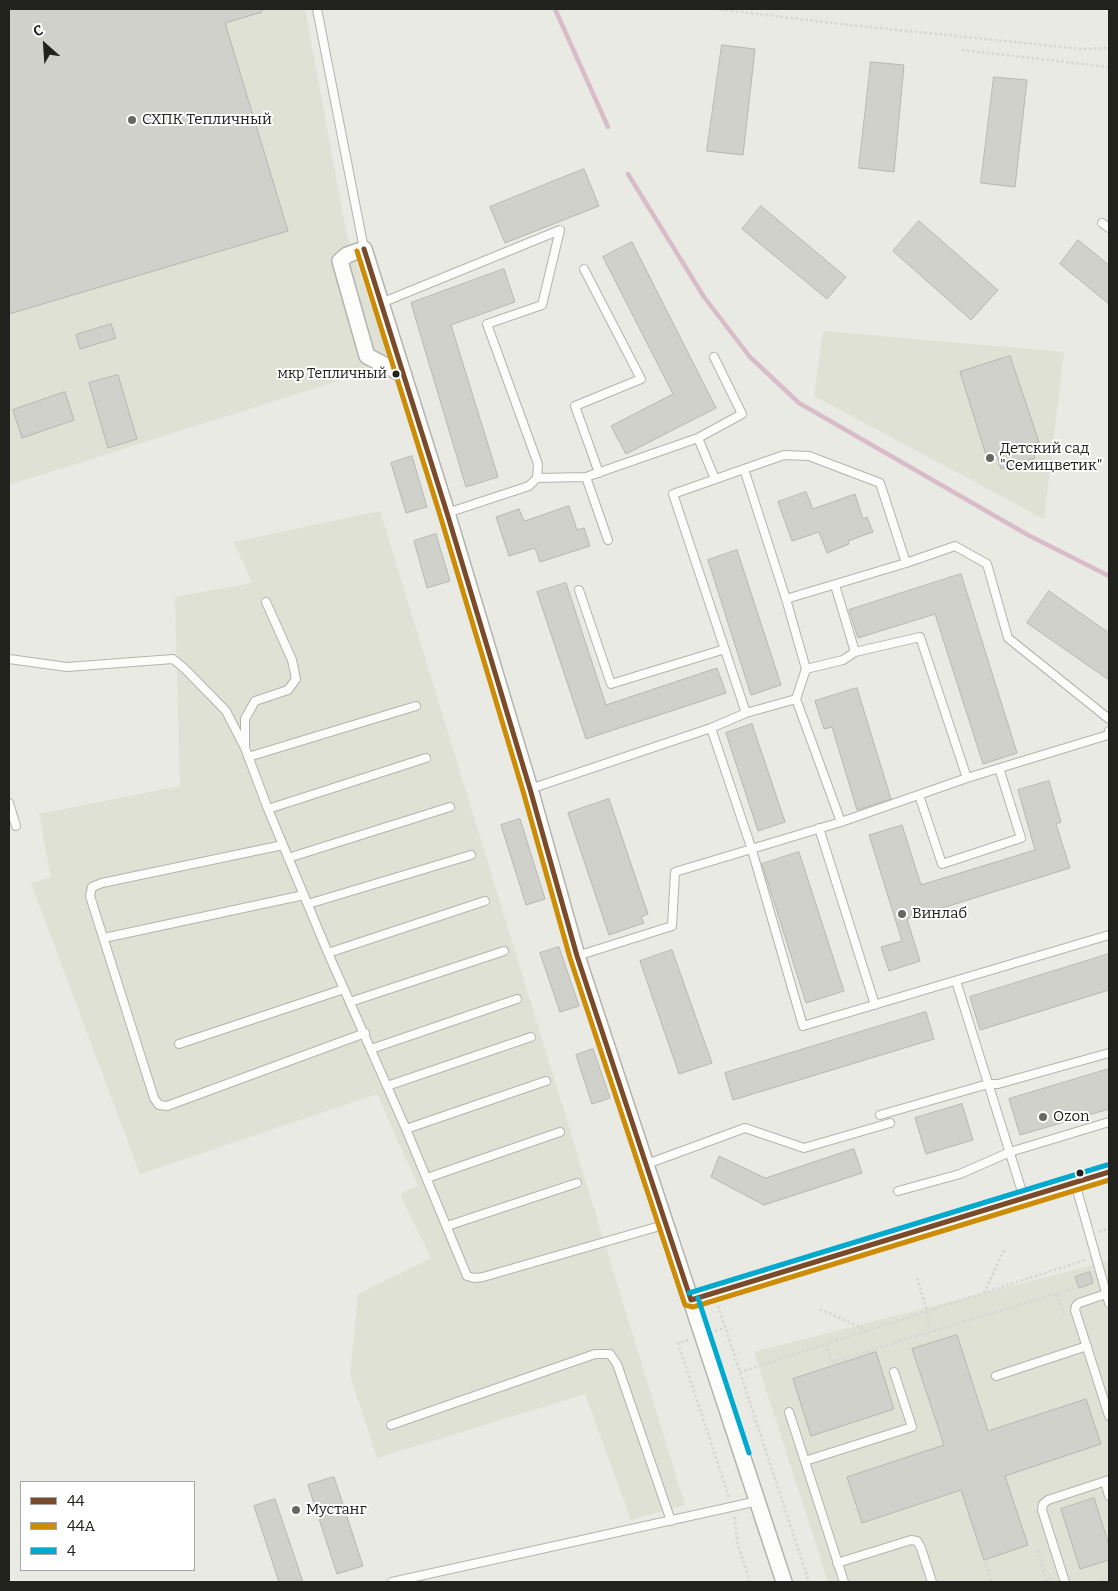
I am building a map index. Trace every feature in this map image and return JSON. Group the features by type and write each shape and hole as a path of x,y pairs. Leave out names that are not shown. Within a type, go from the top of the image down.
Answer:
{"street":[{"path":"404,375 367,356 340,261 347,255 364,249 404,375 447,513 530,789 577,956 784,1582"},
{"path":"691,1300 1109,1172"}],"lane":[{"path":"317,9 364,249"},
{"path":"1102,223 1109,228"},
{"path":"381,303 560,230 542,305 487,324 538,464 537,478 529,486 447,513"},
{"path":"584,269 641,379 575,406 598,473"},
{"path":"537,478 586,477 698,438 742,414 714,357"},
{"path":"698,438 715,479"},
{"path":"746,713 673,494 784,455 809,456 880,483 906,563"},
{"path":"744,469 786,599 806,669 796,699 841,822"},
{"path":"586,477 608,540"},
{"path":"786,599 834,586 955,546 987,564 1008,638 1109,719"},
{"path":"834,586 855,652"},
{"path":"580,590 611,684 725,649"},
{"path":"245,748 245,719 255,701 288,690 296,679 292,660 266,602"},
{"path":"806,669 843,660 855,652 920,637 967,778"},
{"path":"9,659 67,667 173,659 226,711 245,748 328,954 406,1129 467,1276 474,1278 483,1277 667,1224"},
{"path":"530,789 711,728 746,713 796,699"},
{"path":"248,758 416,706"},
{"path":"711,728 752,850 803,1026 1109,935"},
{"path":"577,956 672,926 675,872 841,822 967,778 1108,735 1109,731"},
{"path":"268,809 426,758"},
{"path":"919,795 942,864 1021,838 1000,768"},
{"path":"9,803 16,826"},
{"path":"288,858 450,807"},
{"path":"819,828 875,1005"},
{"path":"283,845 102,883 92,887 90,896 154,1098 159,1105 167,1106 364,1034"},
{"path":"308,904 470,854"},
{"path":"104,938 304,895"},
{"path":"328,954 485,900"},
{"path":"350,1002 504,951"},
{"path":"956,981 1024,1198"},
{"path":"179,1044 344,989"},
{"path":"371,1049 516,1000"},
{"path":"387,1086 530,1037"},
{"path":"880,1115 988,1084 998,1084 1109,1053"},
{"path":"406,1129 546,1081"},
{"path":"898,1191 960,1174 1010,1152 1109,1122"},
{"path":"647,1164 745,1128 804,1148 890,1123"},
{"path":"427,1178 560,1132"},
{"path":"447,1226 577,1183"},
{"path":"1075,1183 1109,1303"},
{"path":"1106,1294 1079,1302 1076,1310 1109,1416"},
{"path":"996,1376 1087,1346"},
{"path":"390,1425 595,1354 610,1354 618,1364 671,1520"},
{"path":"805,1461 912,1427 894,1372"},
{"path":"789,1412 844,1582"},
{"path":"1065,1582 1042,1510 1043,1504 1048,1500 1107,1481 1109,1496"},
{"path":"392,1582 758,1501"},
{"path":"837,1563 910,1540 917,1541 932,1582"}],"path":[{"path":"716,9 1081,49 1109,48"},
{"path":"962,50 1109,67"},
{"path":"984,1293 1004,1250"},
{"path":"740,1372 1096,1256"},
{"path":"917,1278 927,1311 930,1332"},
{"path":"826,1344 832,1362 1074,1288"},
{"path":"714,1293 809,1582"},
{"path":"820,1309 867,1331"},
{"path":"725,1328 678,1343 736,1518 737,1542 750,1582"},
{"path":"1038,1550 1047,1582"},
{"path":"986,1564 992,1582"},
{"path":"1093,1582 1109,1577"}],"shaded area":[{"path":"9,9 305,9 347,236 391,364 9,485"},
{"name":"Детский сад \"Семицветик\"","path":"823,331 1064,352 1044,519 814,396"},
{"path":"380,511 685,1505 631,1520 585,1394 377,1458 350,1375 358,1294 431,1258 400,1194 418,1186 377,1094 140,1174 31,883 51,877 39,814 180,786 175,597 252,583 234,542"},
{"path":"1109,1261 1109,1582 828,1582 754,1352"}],"building":[{"name":"СХПК Тепличный","path":"9,9 262,9 262,12 225,23 288,231 9,314"},
{"path":"722,45 755,49 743,155 707,151"},
{"path":"871,62 904,65 894,172 859,168"},
{"path":"994,77 1027,80 1015,187 981,183"},
{"path":"584,169 599,206 505,243 490,207"},
{"path":"761,206 846,277 827,299 742,229"},
{"path":"919,221 998,290 971,320 893,251"},
{"path":"1078,240 1109,265 1109,304 1060,264"},
{"path":"632,242 716,408 626,454 611,426 673,394 603,257"},
{"path":"504,269 515,302 451,325 498,477 466,487 411,303"},
{"path":"111,324 116,338 80,349 76,335"},
{"path":"1010,356 1039,442 1031,444 1035,458 1001,469 997,455 987,458 960,372"},
{"path":"118,375 137,439 108,448 89,383"},
{"path":"65,392 74,420 22,438 13,410"},
{"path":"412,456 427,507 406,513 391,463"},
{"path":"806,492 813,509 855,494 863,519 867,517 873,532 848,541 849,544 827,553 819,532 792,541 778,502"},
{"path":"569,506 577,530 584,528 590,546 540,562 535,548 509,556 496,517 519,509 524,521"},
{"path":"436,534 450,581 427,588 414,541"},
{"path":"737,550 781,685 751,695 708,560"},
{"path":"961,574 1017,753 983,764 935,614 858,638 849,610"},
{"path":"566,583 606,705 717,668 726,693 586,739 537,592"},
{"path":"1049,591 1109,633 1109,680 1027,623"},
{"path":"857,688 891,799 857,810 832,727 824,729 815,701"},
{"path":"752,724 785,822 758,831 726,733"},
{"path":"1049,781 1061,822 1056,824 1070,868 907,919 920,961 889,971 881,947 902,941 869,835 902,825 921,885 1035,850 1018,790"},
{"path":"609,799 648,914 641,917 644,923 609,935 568,813"},
{"path":"520,819 545,899 526,905 501,825"},
{"path":"799,852 844,991 806,1003 762,864"},
{"path":"559,947 579,1006 560,1012 540,953"},
{"path":"672,950 712,1063 679,1074 640,961"},
{"path":"1109,954 1109,990 980,1030 970,997"},
{"path":"926,1012 934,1039 733,1100 725,1073"},
{"path":"593,1049 610,1098 592,1104 576,1055"},
{"path":"1109,1069 1109,1109 1020,1135 1009,1099"},
{"path":"962,1104 973,1140 926,1154 915,1118"},
{"path":"854,1149 862,1173 764,1205 711,1177 719,1156 765,1178"},
{"path":"1090,1272 1093,1283 1079,1288 1075,1277"},
{"path":"957,1335 988,1431 1086,1399 1101,1444 1005,1476 1028,1545 984,1560 961,1490 862,1523 847,1477 944,1445 912,1349"},
{"path":"876,1352 894,1409 811,1436 793,1379"},
{"path":"334,1477 363,1566 337,1574 308,1485"},
{"path":"1094,1498 1109,1545 1109,1560 1080,1569 1061,1509"},
{"path":"275,1499 303,1582 279,1582 254,1506"}],"waterway":[{"path":"555,9 608,127"},
{"path":"628,174 704,297 750,357 799,403 1028,535 1109,576"}],"transit line":[{"name":"44","path":"364,249 447,513 530,789 577,956 691,1300 1109,1172"},
{"name":"44А","path":"357,251 440,515 523,791 570,958 685,1305 693,1307 1109,1180"},
{"name":"4","path":"689,1293 1107,1165"},
{"name":"4","path":"698,1298 749,1453"}],"place":[{"name":"СХПК Тепличный","path":"132,120"},
{"name":"мкр Тепличный","path":"396,374"},
{"name":"Детский сад \"Семицветик\"","path":"990,458"},
{"name":"Винлаб","path":"902,914"},
{"name":"Ozon","path":"1043,1117"},
{"name":"Мустанг","path":"296,1510"}]}
